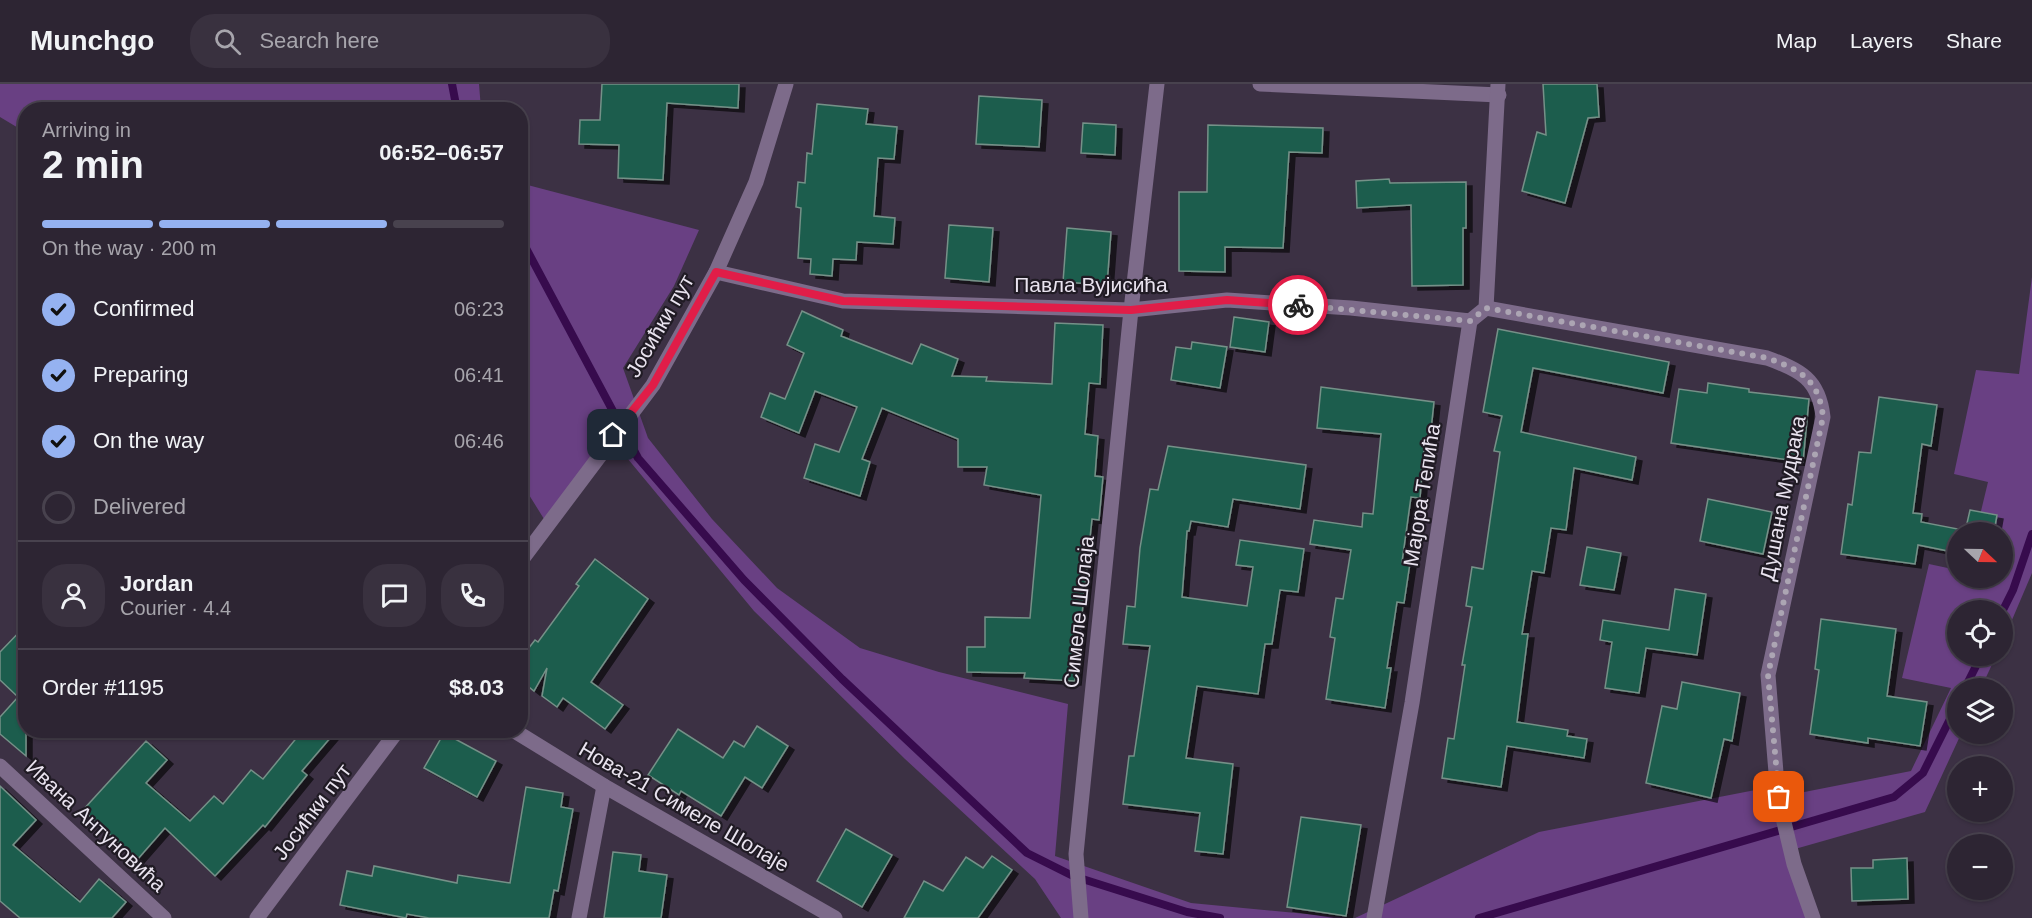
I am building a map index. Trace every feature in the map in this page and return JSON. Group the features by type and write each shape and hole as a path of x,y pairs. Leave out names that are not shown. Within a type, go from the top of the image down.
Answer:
{"street":[{"name":"Јосићки пут","path":"528,551 613,435 653,385 716,272 756,182 786,84"},
{"name":"Симеле Шолаја","path":"1080,912 1076,854 1131,310 1157,84"},
{"path":"1260,84 1499,90 1486,308 1470,321"},
{"name":"Павла Вујисића","path":"716,272 843,301 1131,310 1227,300 1351,308 1470,321"},
{"name":"Душана Мудрака","path":"1486,308 1767,358 1794,368 1812,382 1821,403 1823,417 1768,675 1779,797 1794,864 1813,918"},
{"name":"Мајора Тепића","path":"1374,914 1412,703 1470,321"},
{"name":"Јосићки пут","path":"257,918 392,738"},
{"name":"Нова-21 Симеле Шолаје","path":"526,738 604,786 835,918"},
{"name":"Ивана Антуновића","path":"0,766 164,918"},
{"path":"579,918 604,786"}],"shaded area":[{"path":"0,84 479,84 480,102 18,102 18,128 0,117"},
{"path":"528,185 699,230 674,286 623,368 648,438 712,519 777,588 860,648 939,672 1068,704 1055,856 1191,903 1348,918 1061,918 1035,879 905,759 754,611 613,441 549,527 528,493"},
{"path":"2032,277 2032,573 2013,618 2013,600 1947,600 1947,666 1991,666 1986,678 1947,678 1947,687 1902,678 1929,564 1947,568 1947,588 2013,588 2013,522 1978,522 1988,482 1954,474 1976,370 2019,374"},
{"path":"1947,696 1947,744 1956,744 1951,756 1947,756 1947,764 1925,812 1795,849 1814,918 1355,918 1539,832 1776,786 1779,797 1911,771"}],"building":[{"path":"602,84 739,84 738,108 667,103 663,180 618,178 619,145 579,144 580,120 600,120"},
{"path":"1543,84 1597,84 1599,117 1588,118 1565,203 1522,191 1537,132 1546,135"},
{"path":"979,96 1042,100 1039,147 976,144"},
{"path":"817,104 868,109 866,124 897,127 894,159 878,158 874,216 895,218 893,244 857,242 856,260 833,259 832,276 810,274 811,259 798,258 801,208 796,207 798,182 805,183 807,153 812,154"},
{"path":"1083,123 1116,125 1115,155 1081,153"},
{"path":"1208,125 1323,128 1322,153 1289,152 1283,248 1225,247 1225,272 1179,271 1179,192 1207,192"},
{"path":"1389,179 1390,183 1466,182 1463,285 1412,286 1411,205 1357,208 1356,181"},
{"path":"949,225 993,228 989,282 945,278"},
{"path":"1067,228 1111,232 1107,285 1063,282"},
{"path":"802,311 843,330 841,336 912,364 921,344 958,359 952,376 987,377 986,381 1052,384 1055,323 1103,325 1100,384 1089,383 1085,434 1098,436 1095,476 1103,477 1099,520 1092,519 1075,681 1024,678 1025,673 967,672 967,647 985,647 985,617 1030,618 1041,495 984,485 987,467 958,467 958,439 882,408 862,459 870,462 860,496 804,478 815,444 839,452 857,407 815,391 799,433 761,417 770,393 785,399 804,353 787,345"},
{"path":"1234,317 1269,322 1265,352 1230,347"},
{"path":"1498,329 1669,362 1663,393 1533,368 1521,432 1636,457 1632,480 1574,468 1566,530 1551,528 1544,573 1532,571 1522,634 1528,634 1517,722 1568,730 1567,736 1587,739 1584,758 1507,746 1501,787 1442,778 1448,738 1454,739 1465,665 1462,665 1472,607 1466,606 1472,567 1483,569 1500,452 1494,451 1502,416 1483,412"},
{"path":"1192,342 1227,347 1220,388 1171,380 1176,347 1191,349"},
{"path":"1708,383 1749,389 1749,392 1809,399 1803,462 1671,443 1679,389 1707,393"},
{"path":"1321,387 1434,402 1430,439 1425,439 1420,498 1411,497 1402,562 1410,563 1404,603 1397,602 1387,668 1391,668 1385,708 1326,699 1335,638 1330,637 1336,598 1343,599 1351,550 1310,544 1314,520 1362,527 1363,513 1373,514 1381,434 1317,428"},
{"path":"1879,397 1937,405 1931,446 1922,444 1913,513 1922,514 1921,522 1947,527 1947,551 1918,545 1915,564 1841,554 1848,504 1852,505 1859,452 1871,453"},
{"path":"1168,446 1306,465 1300,509 1233,499 1228,527 1191,521 1189,531 1187,531 1182,597 1247,606 1253,567 1236,565 1240,540 1304,549 1298,592 1280,590 1272,644 1265,644 1258,694 1197,686 1186,758 1233,764 1223,854 1195,851 1200,813 1123,804 1129,756 1134,756 1150,646 1123,644 1127,606 1135,607 1140,548 1150,489 1158,490"},
{"path":"1708,499 1772,512 1763,554 1700,541"},
{"path":"1970,510 1997,515 1996,522 1967,522"},
{"path":"1587,547 1621,553 1614,590 1580,585"},
{"path":"595,559 648,599 591,682 623,705 605,729 563,698 557,707 542,696 547,668 534,691 528,686 528,649 535,640 538,642 579,586 576,584"},
{"path":"1675,589 1706,594 1697,655 1646,648 1639,693 1605,688 1612,642 1600,640 1603,620 1669,630"},
{"path":"1821,619 1896,629 1887,696 1927,702 1920,746 1868,738 1868,743 1810,734 1819,670 1815,669"},
{"path":"18,633 18,697 0,680 0,652"},
{"path":"1682,682 1740,693 1732,741 1724,739 1711,798 1646,783 1662,706 1677,709"},
{"path":"18,697 18,738 26,738 26,756 0,734 0,717"},
{"path":"757,726 788,746 762,788 745,777 721,816 681,791 679,795 648,775 678,729 723,758 734,741 744,747"},
{"path":"296,738 330,738 302,771 307,775 265,827 263,825 215,876 165,828 137,860 83,810 146,741 167,760 146,783 190,821 214,796 223,804 251,770 263,779"},
{"path":"441,738 453,738 496,761 477,797 424,768"},
{"path":"0,786 36,820 13,845 80,902 99,879 126,902 112,918 20,918 0,901"},
{"path":"526,787 563,793 561,807 573,809 558,891 554,890 549,918 429,918 407,914 406,918 340,905 347,871 372,876 374,866 457,883 458,875 510,883"},
{"path":"1301,817 1361,825 1346,916 1287,907"},
{"path":"846,829 892,855 862,907 817,881"},
{"path":"613,852 641,855 639,871 667,875 661,918 604,918"},
{"path":"992,856 1012,870 978,918 904,918 924,881 943,891 966,857 983,868"},
{"path":"1907,858 1908,899 1852,901 1851,868 1873,868 1873,860"}],"waterway":[{"path":"452,84 455,102"},
{"path":"528,252 638,458 744,580 842,679 1027,853 1073,876 1187,912 1220,918"},
{"path":"2008,600 2032,534"},
{"path":"1970,678 1976,666"},
{"path":"1479,918 1894,797 1923,773 1947,725"}],"way so far":[{"path":"1298,305 1351,308 1470,321 1486,308 1767,358 1794,368 1812,382 1821,403 1823,417 1768,675 1774,763 1779,797"}],"route":[{"path":"613,435 653,385 716,272 843,301 1131,310 1227,300 1298,305"}]}
